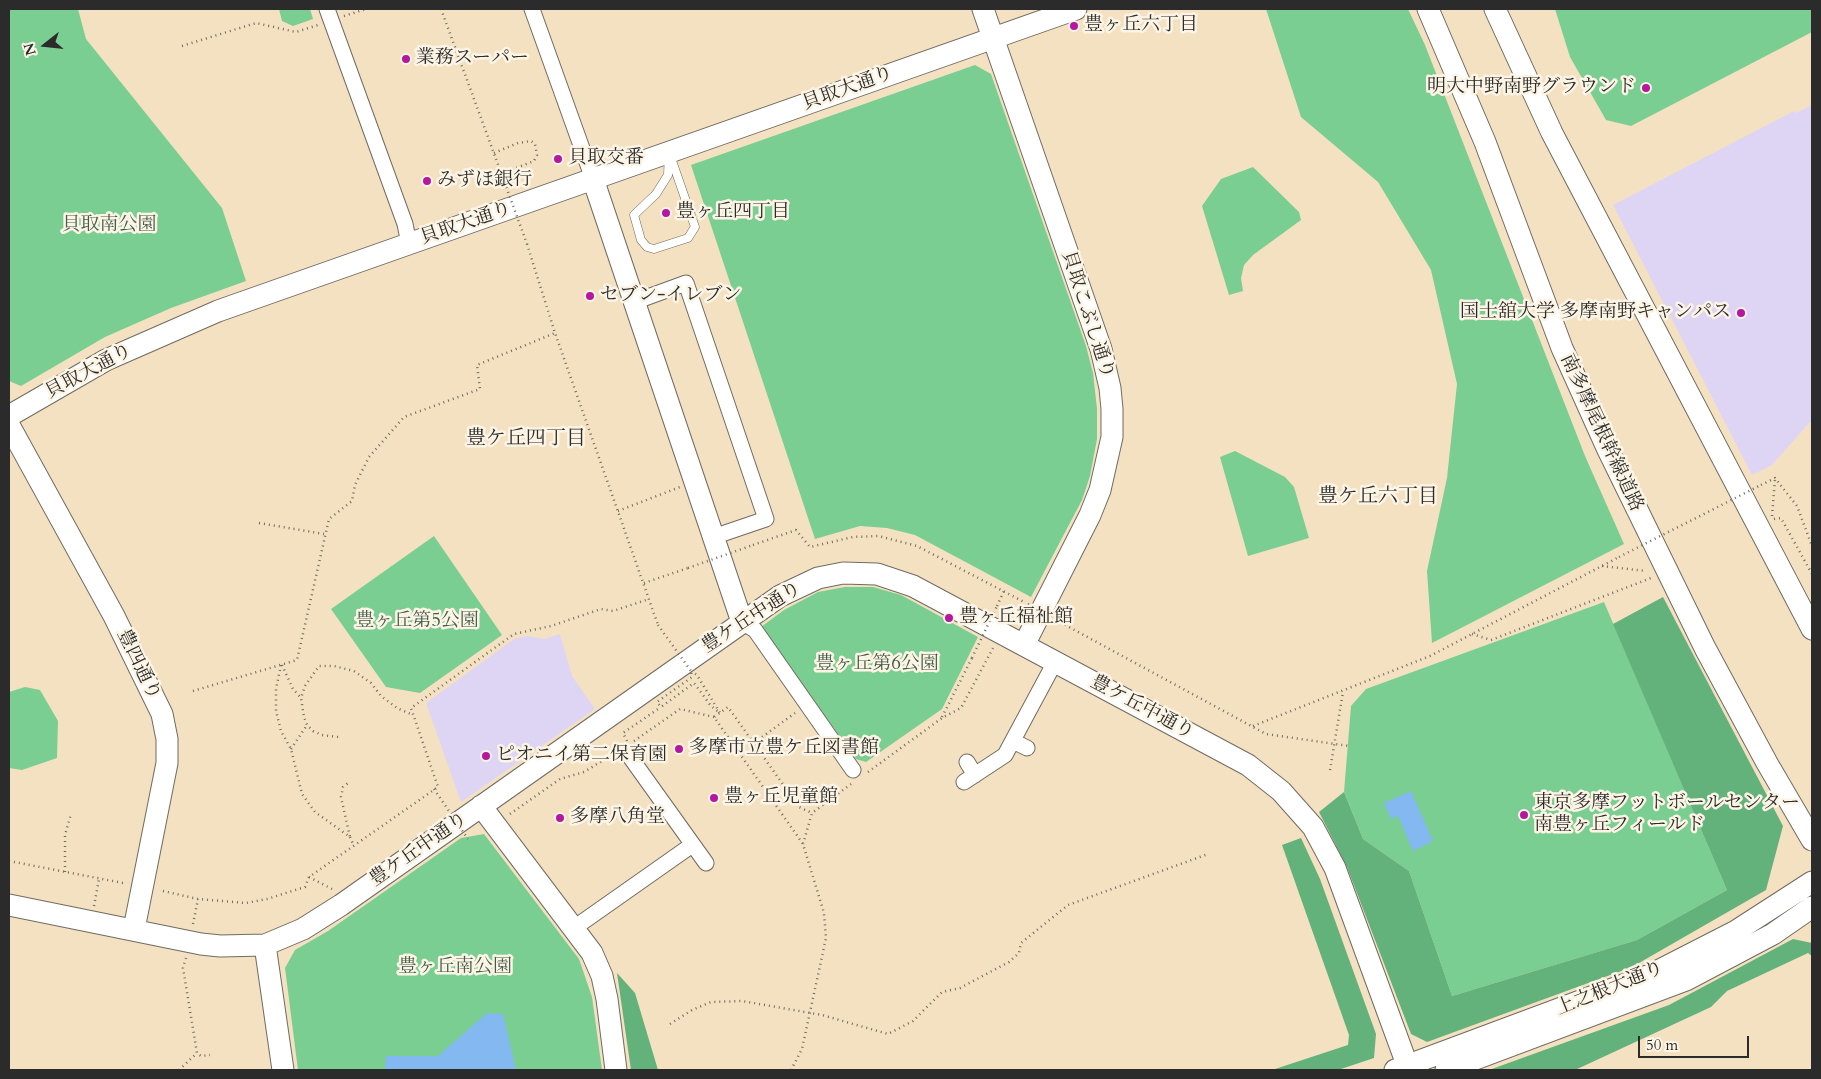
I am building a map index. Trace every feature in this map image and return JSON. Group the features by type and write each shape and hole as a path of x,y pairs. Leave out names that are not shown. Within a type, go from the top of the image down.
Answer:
{"street":[{"path":"532,9 593,179 742,622 755,630 859,775"},
{"name":"貝取こぶし通り","path":"983,9 1101,349 1112,409 1112,437 1100,490 1090,515 1024,645"},
{"name":"貝取大通り","path":"9,416 106,360 218,311 1076,9"},
{"name":"南多摩尾根幹線道路","path":"1428,9 1484,142 1562,348 1608,450 1705,648 1767,763 1812,840"},
{"path":"1496,9 1552,133 1812,629"},
{"path":"329,15 405,224 409,244"},
{"path":"634,302 686,283 766,518 713,537"},
{"name":"豊四通り","path":"9,425 114,616 162,714 167,739 167,763 134,929"},
{"name":"豊ケ丘中通り","path":"9,905 201,944 220,946 265,945 290,935 316,921 780,596 818,578 843,573 877,574 913,586 1248,765 1265,777 1293,803 1312,827 1335,868 1404,1069"},
{"path":"968,773 1005,755 1055,662"},
{"path":"1013,741 1027,748"},
{"path":"625,752 706,863"},
{"path":"482,806 592,953 602,976 608,999 616,1070"},
{"path":"574,928 692,845"},
{"name":"上之根大通り","path":"1404,1069 1650,975 1736,931 1812,882"},
{"name":"上之根大通り","path":"1446,1070 1679,983 1745,950 1812,907"},
{"path":"265,945 283,1070"}],"lane":[{"path":"669,152 695,227 688,238 654,250 647,247 641,240 634,215 656,194 668,174 669,152"}],"path":[{"path":"182,46 256,23 296,32 329,15 366,9"},
{"path":"441,9 526,244 555,333 658,625 691,671 692,677 657,702 661,707"},
{"path":"493,153 518,143 531,141 536,144 537,155 534,161 501,174"},
{"path":"193,691 297,660 324,534 329,519 352,501 355,485 369,457 404,417 480,389 477,365 555,333"},
{"path":"1253,726 1430,656 1601,565 1775,478"},
{"path":"1775,478 1797,506 1812,546"},
{"path":"1775,478 1774,513 1770,520 1781,518 1812,574"},
{"path":"618,510 694,481"},
{"path":"258,523 324,534"},
{"path":"644,583 796,530 810,548 853,537 878,536 917,546 1004,591 1266,734 1349,746"},
{"path":"1601,565 1640,570"},
{"path":"1472,633 1491,640 1655,577"},
{"path":"942,718 1004,591"},
{"path":"163,891 198,898 246,903 267,899 305,887 309,877 438,787 411,708 514,634 551,626 601,609 613,611 649,599"},
{"path":"803,844 812,813 859,775 942,718 961,708 997,641"},
{"path":"281,665 292,689 301,698"},
{"path":"281,665 276,689 276,711 281,731 291,749 302,794 315,812 350,837"},
{"path":"338,738 322,735 307,725 301,698 307,681 319,666 334,666 354,671 371,683 381,696 397,708 413,716"},
{"path":"697,675 720,712"},
{"path":"720,712 711,706 694,683 623,733 629,745 680,709 714,717 803,844 824,912 826,938 802,1049 791,1070"},
{"path":"1330,770 1343,692"},
{"path":"754,743 807,704"},
{"path":"714,717 728,707 799,807 812,813"},
{"path":"291,749 307,725"},
{"path":"505,818 560,779 584,772 625,752"},
{"path":"348,783 343,787 341,797 350,837 354,846"},
{"path":"434,789 468,839"},
{"path":"66,872 64,836 72,814"},
{"path":"670,1024 692,1010 711,1002 727,1001 751,1003 810,1015 822,1015 888,1034 913,1021 942,992 960,988 1009,962 1019,953 1021,943 1068,905 1208,854"},
{"path":"9,861 123,883"},
{"path":"309,877 339,892"},
{"path":"93,912 99,878"},
{"path":"192,926 198,898"},
{"path":"186,957 183,968 197,1053"},
{"path":"197,1053 201,1056 210,1055"},
{"path":"178,1070 197,1053"}],"shaded area":[{"name":"国士舘大学 多摩南野キャンパス","path":"1812,105 1812,423 1810,422 1772,465 1752,475 1613,205 1794,111 1796,113"},
{"name":"ピオニイ第二保育園","path":"560,634 572,676 595,709 461,802 426,703 514,639 527,636 544,639"}],"green space":[{"name":"貝取南公園","path":"9,9 78,9 86,39 222,208 246,281 171,308 105,337 21,386 9,381"},
{"path":"279,9 310,9 313,19 293,26 282,21"},
{"path":"1266,9 1408,9 1425,45 1585,456 1624,544 1432,643 1427,571 1447,478 1457,384 1431,270 1378,182 1301,117"},
{"name":"明大中野南野グラウンド","path":"1555,9 1812,9 1812,32 1631,126 1606,120 1570,57"},
{"path":"975,65 991,74 1086,346 1093,373 1097,409 1097,439 1090,476 1082,500 1031,597 915,535 887,528 860,526 815,539 691,165"},
{"path":"1253,167 1299,212 1301,220 1253,255 1244,265 1241,278 1243,291 1229,295 1202,206 1221,179"},
{"path":"1235,451 1285,477 1294,487 1309,538 1248,556 1220,457"},
{"name":"豊ヶ丘第5公園","path":"434,536 502,635 420,693 386,687 331,609"},
{"name":"豊ヶ丘第6公園","path":"845,587 873,587 901,595 978,637 942,709 866,762 856,759 761,627 784,610 818,592"},
{"path":"1663,597 1783,826 1766,890 1632,967 1427,1042 1411,1034 1347,867 1319,812 1344,792 1363,839 1409,871 1452,996 1637,940 1727,890 1613,624"},
{"name":"東京多摩フットボールセンター 南豊ヶ丘フィールド","path":"1604,602 1727,890 1637,940 1452,996 1409,871 1363,839 1344,792 1351,706 1366,689"},
{"path":"25,687 40,690 58,721 57,758 22,770 9,768 9,692"},
{"name":"豊ヶ丘南公園","path":"484,834 579,959 592,997 602,1070 298,1070 285,968 295,950 328,931 461,838"},
{"path":"1301,838 1320,879 1376,1034 1374,1058 1338,1070 1272,1070 1348,1045 1349,1035 1282,845"},
{"path":"1793,939 1812,943 1812,956 1808,953 1727,991 1711,1007 1575,1070 1489,1070 1669,1005"},
{"path":"617,973 635,993 658,1070 631,1070"}],"water":[{"path":"1411,791 1433,841 1413,851 1398,816 1391,819 1384,803"},
{"path":"487,1013 503,1014 516,1070 385,1070 386,1056 438,1056"}],"place":[{"name":"豊ヶ丘六丁目","path":"1074,26"},
{"name":"業務スーパー","path":"406,59"},
{"name":"明大中野南野グラウンド","path":"1646,88"},
{"name":"貝取交番","path":"558,159"},
{"name":"みずほ銀行","path":"427,181"},
{"name":"豊ヶ丘四丁目","path":"666,213"},
{"name":"セブン-イレブン","path":"590,296"},
{"name":"国士舘大学 多摩南野キャンパス","path":"1741,313"},
{"name":"豊ヶ丘福祉館","path":"949,618"},
{"name":"多摩市立豊ケ丘図書館","path":"679,749"},
{"name":"ピオニイ第二保育園","path":"486,756"},
{"name":"豊ヶ丘児童館","path":"714,798"},
{"name":"東京多摩フットボールセンター 南豊ヶ丘フィールド","path":"1524,815"},
{"name":"多摩八角堂","path":"560,818"}],"district":[{"name":"豊ケ丘四丁目","path":"526,439"},
{"name":"豊ケ丘六丁目","path":"1378,497"}]}
